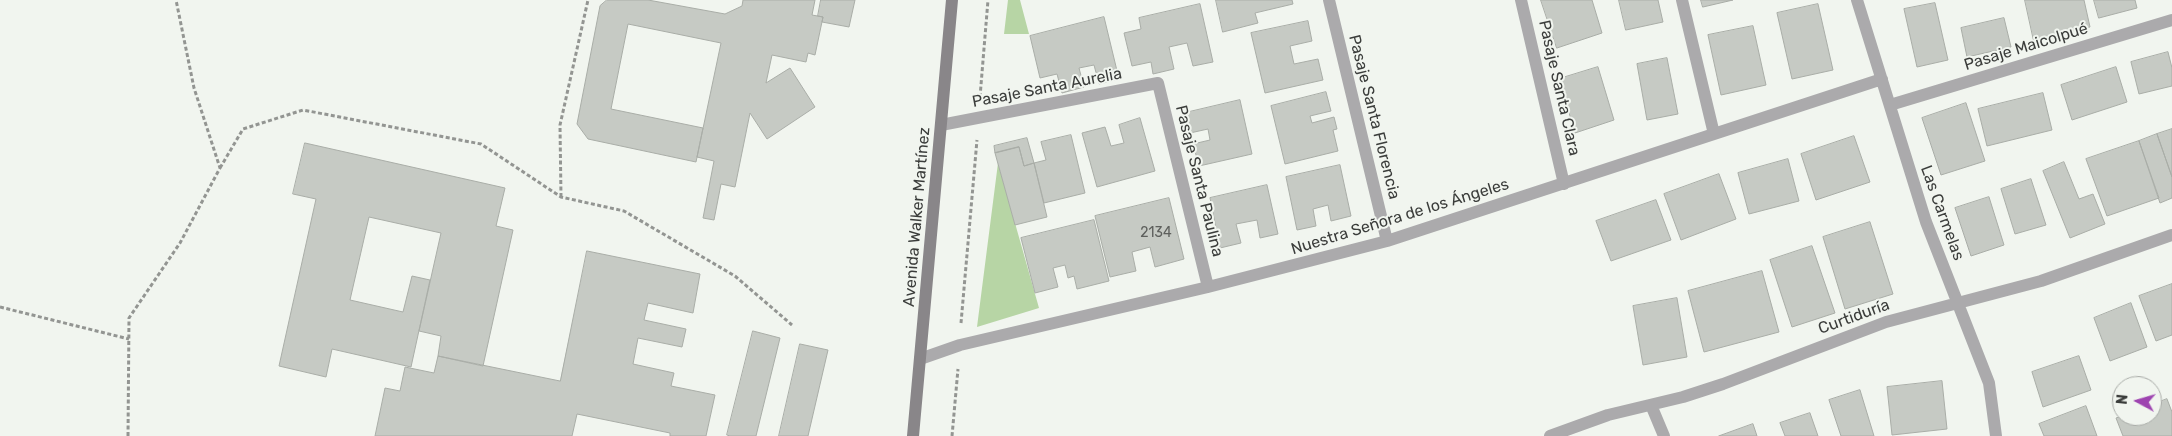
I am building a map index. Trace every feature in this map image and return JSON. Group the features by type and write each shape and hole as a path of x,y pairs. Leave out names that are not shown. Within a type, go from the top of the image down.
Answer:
{"main road":[{"name":"Avenida Walker Martínez","path":"913,436 952,0"}],"street":[{"name":"Pasaje Santa Florencia","path":"1329,0 1388,241"},
{"name":"Pasaje Santa Clara","path":"1521,0 1564,184"},
{"path":"1682,0 1714,134"},
{"name":"Las Carmelas","path":"1857,0 1926,222 1989,383 1996,436"},
{"name":"Pasaje Maicolpué","path":"1890,106 2172,20"},
{"name":"Nuestra Señora de los Ángeles","path":"920,359 960,345 1208,287 1388,241 1882,79"},
{"name":"Pasaje Santa Aurelia","path":"941,125 1158,83"},
{"name":"Pasaje Santa Paulina","path":"1158,83 1208,287"},
{"name":"Curtiduría","path":"1550,436 1608,415 1651,405 1723,384 1886,322 1958,301 2010,290 2081,268 2172,235"},
{"path":"1651,405 1664,436"}],"path":[{"path":"176,0 194,88 220,168"},
{"path":"561,197 560,125 588,0"},
{"path":"952,436 988,0"},
{"path":"128,436 129,318 180,243 243,129 303,110 481,144 561,197 624,211 736,276 792,325"},
{"path":"0,307 129,339"}],"green space":[{"path":"1008,0 1020,0 1029,34 1004,34"},
{"path":"998,163 1039,308 977,327"}],"building":[{"path":"607,0 648,0 725,14 742,6 743,0 815,0 812,15 823,17 815,55 808,53 806,62 772,55 766,83 790,68 815,107 767,139 750,113 735,187 721,184 714,220 703,218 714,161 697,157 696,162 588,139 577,124 600,6","holes":["628,24 721,43 703,128 611,109"]},
{"path":"821,0 855,0 849,27 822,22 823,17 818,16"},
{"path":"1216,0 1292,0 1293,4 1255,13 1258,23 1223,32"},
{"path":"1541,0 1592,0 1602,33 1557,48"},
{"path":"1619,0 1658,0 1663,22 1626,30"},
{"path":"1701,0 1733,0 1703,7"},
{"path":"2025,0 2084,0 2090,27 2034,41"},
{"path":"2094,0 2135,0 2137,8 2099,18"},
{"path":"1935,3 1948,60 1917,67 1904,9"},
{"path":"1200,4 1213,62 1193,66 1187,43 1169,47 1174,69 1153,74 1151,62 1132,66 1124,33 1141,29 1139,18"},
{"path":"1818,4 1833,70 1792,79 1777,13"},
{"path":"1104,17 1119,79 1099,84 1094,65 1079,68 1084,87 1062,93 1057,74 1040,78 1030,36"},
{"path":"2004,18 2011,47 1967,57 1961,28"},
{"path":"1308,21 1312,41 1290,46 1294,64 1318,59 1323,80 1265,93 1251,33"},
{"path":"1753,26 1766,85 1721,95 1708,35"},
{"path":"2168,52 2172,68 2172,86 2139,94 2131,62"},
{"path":"1667,58 1678,114 1647,120 1637,64"},
{"path":"1598,67 1614,120 1575,133 1559,79"},
{"path":"2116,67 2127,102 2072,120 2061,85"},
{"path":"1326,92 1331,111 1310,116 1312,123 1334,117 1337,129 1333,130 1338,151 1285,164 1271,106"},
{"path":"2043,93 2052,130 1987,146 1978,109"},
{"path":"1240,100 1252,154 1199,166 1193,144 1210,140 1208,129 1190,133 1185,113"},
{"path":"1966,103 1985,161 1941,175 1922,118"},
{"path":"1140,118 1155,171 1097,187 1082,133 1105,127 1111,146 1124,143 1119,125"},
{"path":"2172,129 2172,177 2157,134"},
{"path":"2157,134 2172,177 2172,198 2160,203 2139,141"},
{"path":"1071,135 1085,193 1044,203 1034,163 1046,160 1041,142"},
{"path":"1854,136 1870,182 1816,200 1801,154"},
{"path":"1027,138 1034,163 1024,166 1019,147 995,153 994,146"},
{"path":"2139,141 2159,198 2107,216 2086,159"},
{"path":"305,143 505,188 496,226 513,230 483,366 438,356 441,336 419,331 441,233 369,217 350,300 403,312 412,276 430,280 411,367 332,349 326,377 279,366 316,199 293,194"},
{"path":"1019,147 1024,166 1034,163 1047,217 1015,225 995,153"},
{"path":"1788,159 1799,201 1749,214 1738,173"},
{"path":"2064,162 2079,199 2093,194 2105,224 2070,238 2043,171"},
{"path":"1340,165 1351,216 1331,221 1328,205 1313,209 1316,226 1297,230 1286,177"},
{"path":"1719,174 1736,219 1681,240 1664,194"},
{"path":"2031,179 2046,225 2015,234 2001,189"},
{"path":"1267,185 1278,234 1260,238 1257,220 1236,224 1241,243 1220,248 1210,198"},
{"path":"1989,197 2004,245 1971,256 1955,208"},
{"path":"1169,198 1184,259 1155,267 1150,247 1132,252 1136,271 1110,277 1095,216"},
{"path":"1656,200 1671,240 1611,261 1596,221"},
{"path":"1094,220 1109,281 1077,289 1074,276 1068,278 1065,265 1053,268 1058,287 1035,293 1021,238"},
{"path":"1870,222 1893,294 1845,309 1823,237"},
{"path":"1812,246 1835,313 1792,327 1770,260"},
{"path":"587,251 700,274 693,313 648,303 644,320 686,329 682,347 638,338 633,364 674,373 671,386 715,395 706,436 670,436 670,433 577,414 572,436 375,436 385,388 400,391 405,367 434,373 438,356 560,381"},
{"path":"1762,271 1779,332 1704,352 1688,291"},
{"path":"2172,284 2172,335 2156,341 2139,296"},
{"path":"1677,298 1687,357 1643,365 1633,306"},
{"path":"2131,303 2147,347 2110,361 2094,318"},
{"path":"753,331 780,338 756,436 730,436 727,435"},
{"path":"800,344 828,350 808,436 779,436"},
{"path":"2079,356 2091,390 2043,407 2032,372"},
{"path":"1942,381 1947,429 1892,435 1887,387"},
{"path":"1860,390 1874,436 1841,436 1829,400"},
{"path":"2167,399 2172,412 2172,436 2123,436 2119,426 2162,426 2162,401"},
{"path":"2086,406 2097,436 2044,436 2039,424"},
{"path":"1810,413 1818,436 1785,436 1780,423"},
{"path":"1753,424 1757,436 1719,436"}]}
